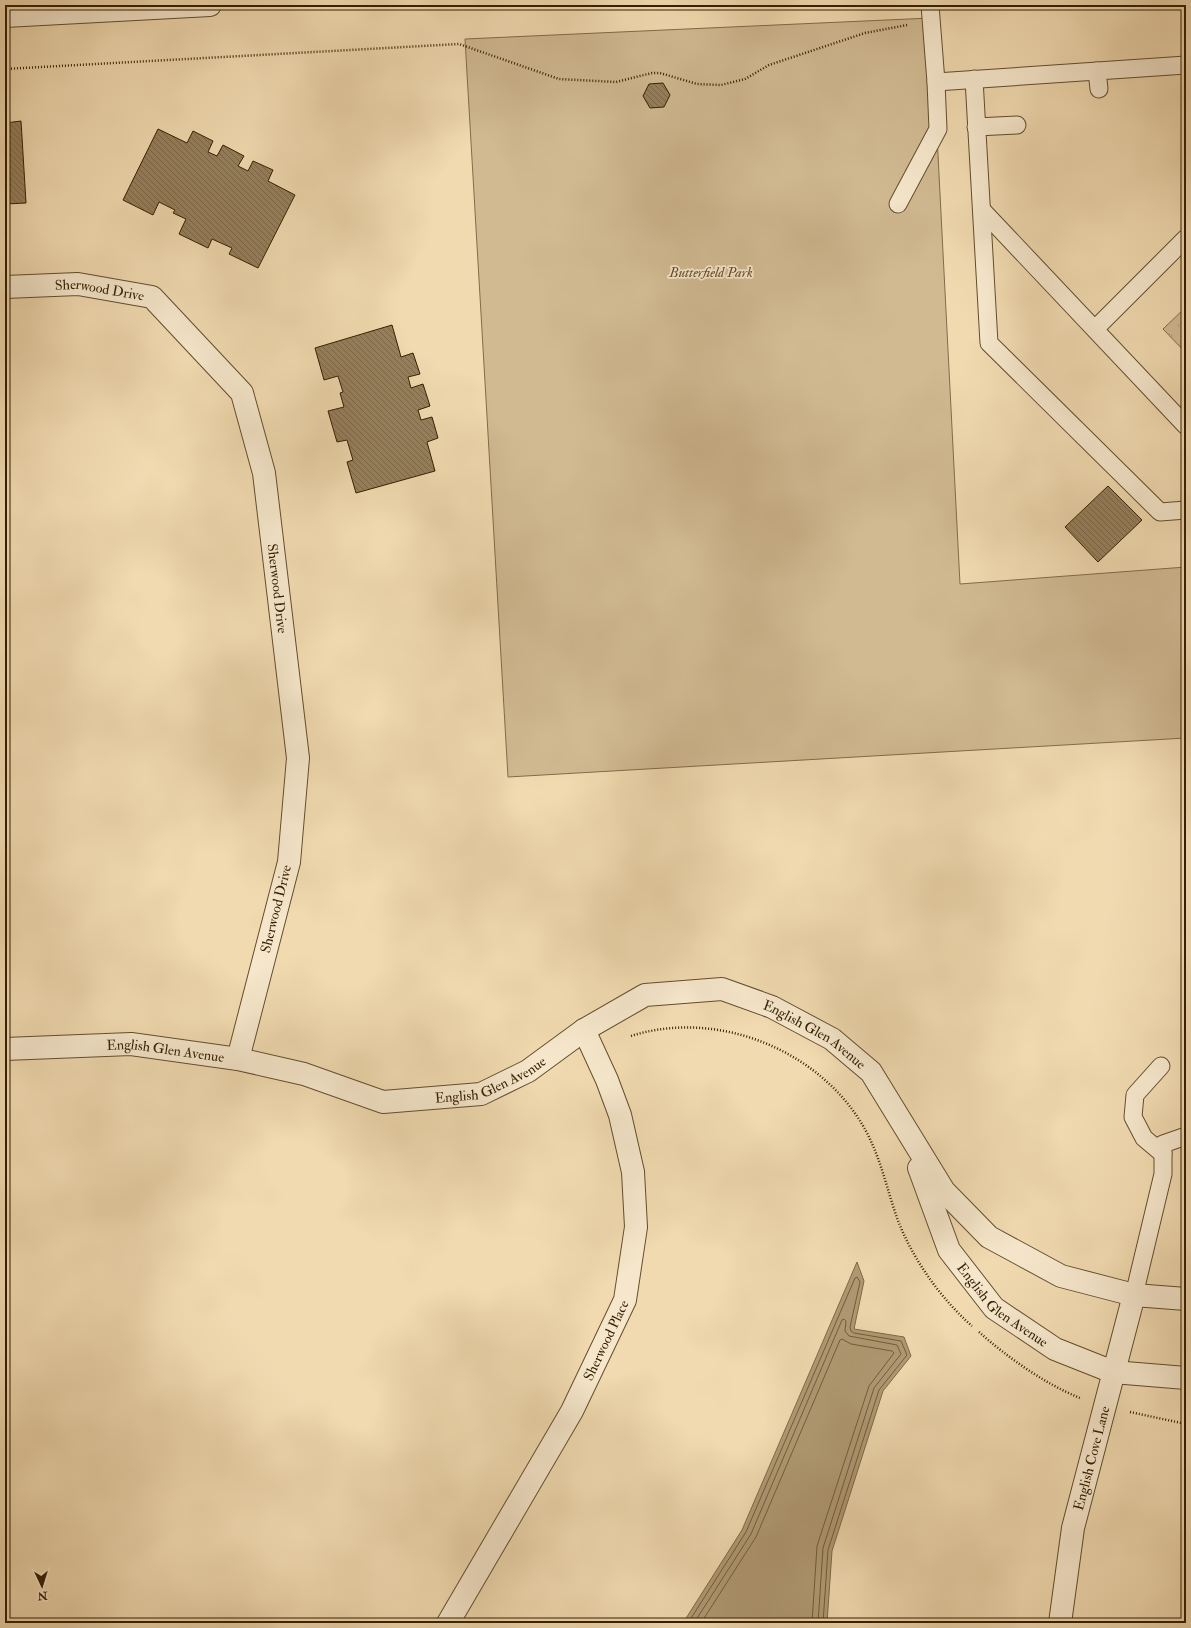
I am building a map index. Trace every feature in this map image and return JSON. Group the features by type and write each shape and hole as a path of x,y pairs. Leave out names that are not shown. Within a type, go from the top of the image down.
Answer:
{"street":[{"path":"5,16 210,5"},
{"name":"Sherwood Drive","path":"5,287 78,284 152,297 242,393 264,472 298,758 289,862 238,1059"},
{"name":"English Glen Avenue","path":"5,1049 131,1044 238,1059 304,1074 383,1102 480,1094 528,1071 584,1030 645,995 722,989 772,1007 832,1039 871,1072 944,1191 989,1237 1061,1276 1134,1295 1186,1299"},
{"name":"Sherwood Place","path":"448,1623 572,1411 625,1300 636,1227 633,1172 620,1114 607,1080 584,1030"},
{"name":"English Glen Avenue","path":"906,1131 948,1250 994,1308 1055,1349 1113,1372 1186,1378"},
{"name":"English Cove Lane","path":"1060,1623 1073,1528 1134,1295"}],"lane":[{"path":"898,204 938,128 930,5"},
{"path":"936,82 1186,64"},
{"path":"1097,71 1099,89"},
{"path":"974,79 989,343 1160,512 1186,510"},
{"path":"976,127 1017,125"},
{"path":"982,210 1186,426"},
{"path":"1094,329 1186,238"},
{"path":"1161,1066 1135,1095 1133,1117 1144,1138 1163,1154"},
{"path":"1134,1295 1163,1174 1163,1144 1186,1136"}],"path":[{"path":"5,69 459,44 559,79 616,82 652,73 660,73 697,84 721,84 745,79 769,65 864,33 911,24"},
{"path":"628,1037 650,1031 681,1028 716,1030 749,1037 766,1043 791,1056 818,1075 845,1101 866,1130 879,1160 898,1219 909,1244 930,1278 947,1300 966,1321 992,1344 1050,1383 1081,1399"},
{"path":"1129,1412 1186,1424"}],"green space":[{"name":"Butterfield Park","path":"931,18 960,584 1186,567 1186,738 508,777 465,39"},
{"path":"1186,307 1186,353 1163,329"}],"water":[{"path":"857,1262 864,1281 854,1329 904,1337 911,1356 883,1391 832,1551 827,1623 683,1623 742,1530"}],"building":[{"path":"663,83 670,95 664,107 650,108 643,96 649,84"},
{"path":"21,121 26,203 5,204 5,123"},
{"path":"158,129 187,143 193,131 213,141 208,152 217,156 223,145 244,156 238,166 248,171 253,161 273,170 268,181 295,195 258,268 229,254 232,248 212,239 208,248 179,234 186,219 173,213 175,210 159,202 153,215 123,200"},
{"path":"392,325 401,357 413,353 420,374 408,377 411,388 423,384 430,406 418,410 421,420 432,417 438,438 427,442 435,471 356,493 347,462 353,460 347,440 337,442 328,411 344,407 340,393 343,392 338,376 324,380 315,348"},
{"path":"1108,486 1142,520 1098,562 1065,527"}]}
